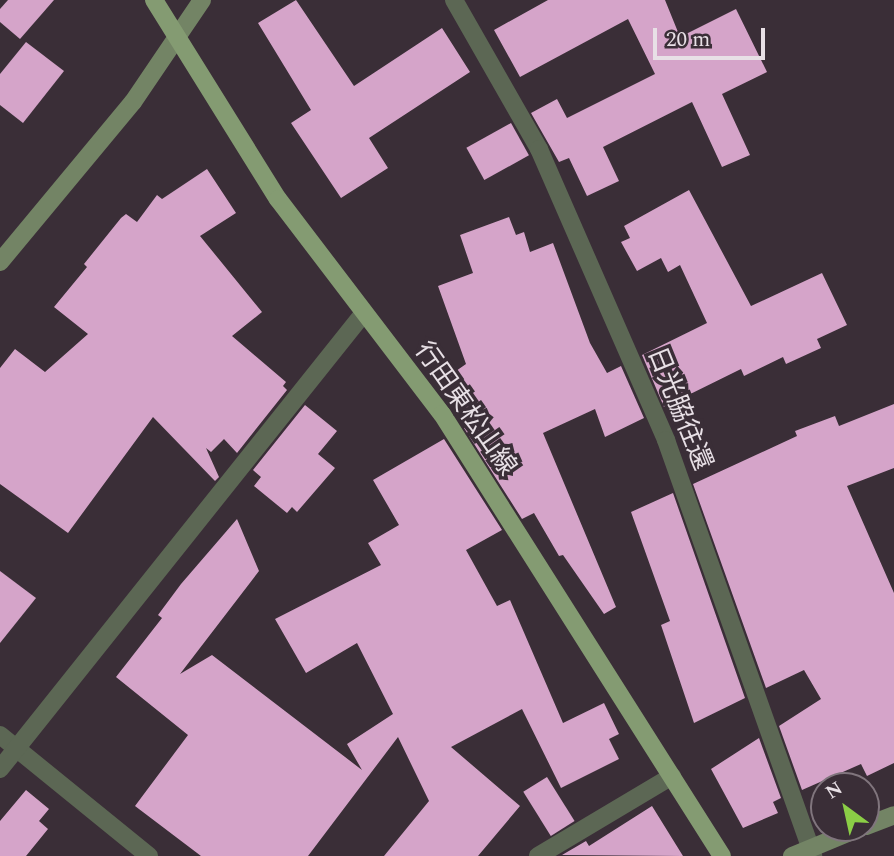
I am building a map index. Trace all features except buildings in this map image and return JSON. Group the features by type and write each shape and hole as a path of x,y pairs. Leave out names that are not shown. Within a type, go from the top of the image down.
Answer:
{"main road":[{"name":"行田東松山線","path":"154,0 278,199 363,314 442,414 722,856"},
{"path":"0,262 133,102 202,0"},
{"path":"792,856 831,842"}],"street":[{"name":"日光脇往還","path":"454,0 539,149 666,440 812,851"},
{"path":"0,769 363,314"},
{"path":"0,735 149,856"},
{"path":"538,856 672,776"}]}
